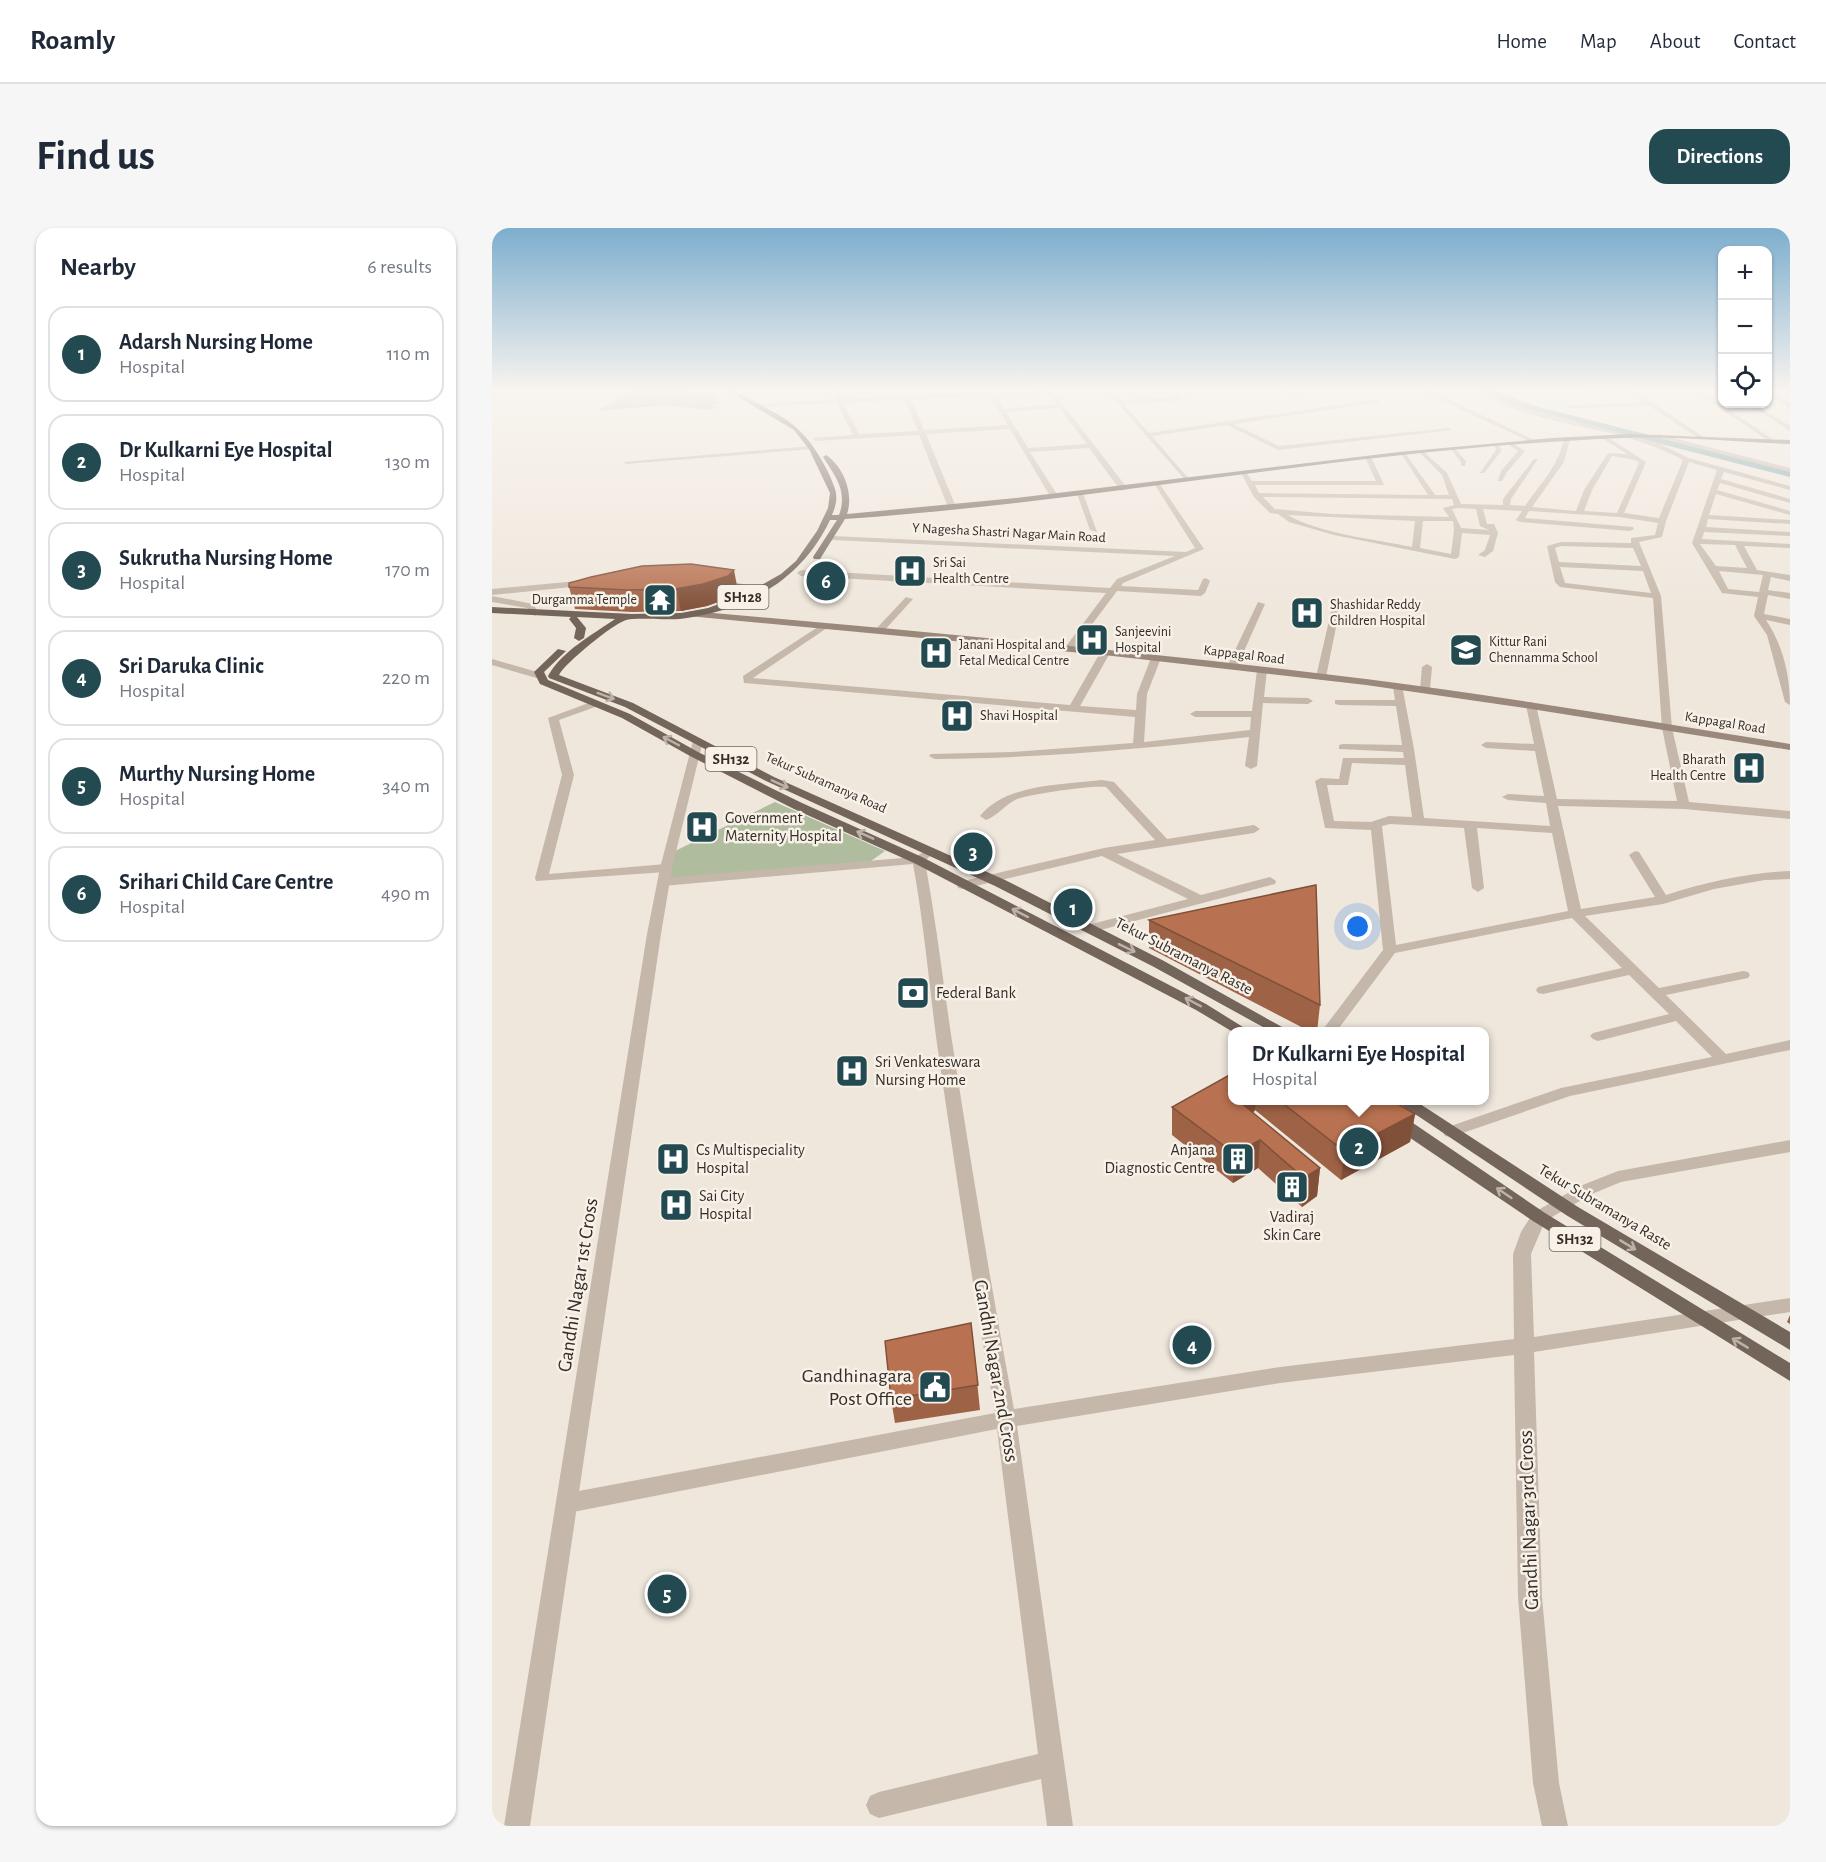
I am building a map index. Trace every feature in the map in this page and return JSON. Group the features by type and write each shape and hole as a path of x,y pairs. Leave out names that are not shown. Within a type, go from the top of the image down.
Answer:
{"main road":[{"path":"819,464 834,493 834,503 827,518 1124,489 1328,464"},
{"path":"540,676 544,667 579,638 616,619 673,620 713,616 780,588 810,567 832,538 841,517 846,494 829,464"},
{"path":"1244,473 1265,468 1308,464"},
{"name":"SH128","path":"551,615 574,620 616,619 691,614 726,604 777,581 802,562 819,537 827,518"},
{"name":"SH128","path":"492,610 616,619"},
{"name":"Kappagal Road","path":"691,614 1069,649 1321,677 1531,705 1790,747"},
{"name":"Tekur Subramanya Road","path":"616,619 571,656 554,672 553,676 635,708 696,748 798,806 918,860 1201,1006 1236,1027"},
{"path":"574,620 581,628 579,638"},
{"name":"Tekur Subramanya Road","path":"540,676 548,684 627,716 931,850 994,881"},
{"name":"Tekur Subramanya Raste","path":"994,881 1275,1027"},
{"name":"SH132","path":"1369,1105 1407,1127 1539,1217 1790,1373"},
{"name":"Tekur Subramanya Raste","path":"1408,1105 1560,1203 1790,1342"}],"street":[{"path":"935,464 952,507"},
{"path":"1034,464 1054,496"},
{"path":"1103,464 1124,489"},
{"path":"1172,464 1187,480"},
{"path":"1249,483 1381,483 1371,464"},
{"path":"1411,464 1433,497"},
{"path":"1434,464 1445,474 1459,506"},
{"path":"1482,472 1489,464"},
{"path":"1500,480 1511,464"},
{"path":"1506,507 1507,499 1533,464"},
{"path":"1560,464 1520,520 1630,529"},
{"path":"1579,513 1588,490 1604,464"},
{"path":"1620,515 1642,464"},
{"path":"1684,805 1667,728 1657,597 1635,539 1658,537 1685,464"},
{"path":"1703,464 1790,488"},
{"path":"1742,464 1789,475"},
{"path":"1768,464 1789,475"},
{"path":"1721,469 1696,543 1725,591 1790,596"},
{"path":"1244,473 1257,495 1273,511 1332,516 1454,519"},
{"path":"1716,480 1790,501"},
{"path":"1069,649 1120,581 1200,549 1159,485"},
{"path":"1712,491 1789,513"},
{"path":"1079,493 1094,530"},
{"path":"1257,495 1454,497"},
{"path":"1479,507 1484,526 1491,526 1494,533 1489,551 1482,555"},
{"path":"1280,512 1285,519 1309,528 1455,557 1458,530 1447,508 1506,507 1620,515 1662,521"},
{"path":"1706,514 1789,513"},
{"path":"1706,514 1790,522"},
{"path":"1416,548 1419,518"},
{"path":"1701,529 1790,534"},
{"path":"1458,530 1494,533"},
{"name":"Y Nagesha Shastri Nagar Main Road","path":"832,538 1186,554"},
{"path":"1697,541 1790,546"},
{"path":"1738,543 1753,571"},
{"path":"1636,546 1552,544 1559,582 1563,585 1657,597"},
{"path":"1555,564 1647,569"},
{"path":"1713,568 1753,571 1790,578"},
{"path":"801,573 1201,593 1206,581"},
{"path":"1767,574 1759,616 1772,635 1790,702"},
{"path":"711,580 758,590"},
{"path":"492,592 601,582"},
{"path":"492,599 530,606 535,613"},
{"path":"879,631 909,599"},
{"path":"1232,667 1261,604"},
{"path":"1321,677 1335,612"},
{"path":"1759,616 1790,622"},
{"path":"824,626 747,678 748,681 1141,714"},
{"path":"1073,709 1105,653"},
{"path":"1138,746 1142,694 1156,658"},
{"path":"492,662 540,676"},
{"path":"1425,690 1427,667"},
{"path":"1251,766 1262,670"},
{"path":"1398,687 1419,821"},
{"path":"1259,700 1308,701"},
{"path":"1339,702 1401,703"},
{"path":"594,704 553,718 568,775 541,878 665,875 918,860 931,850"},
{"path":"1531,705 1575,914 1723,1059"},
{"path":"1195,714 1257,714"},
{"path":"935,756 1011,755 1138,746 1255,733"},
{"path":"1486,745 1540,748"},
{"path":"1343,747 1409,749"},
{"name":"Gandhi Nagar 1st Cross","path":"517,1826 665,875 696,748"},
{"path":"1411,762 1347,760 1344,783 1321,781 1329,825 1376,826 1376,824 1389,820 1557,830"},
{"path":"986,816 999,804 1016,795 1102,783 1110,784 1164,843"},
{"path":"1508,798 1684,805 1790,815"},
{"path":"1470,824 1478,888"},
{"path":"1376,826 1390,950"},
{"path":"963,885 994,881 1104,852 1254,829"},
{"path":"1104,852 1198,899"},
{"path":"1635,855 1663,900"},
{"name":"Gandhi Nagar 2nd Cross","path":"918,860 929,917 939,1011 977,1259 1006,1419 1060,1826"},
{"path":"1332,1027 1390,950 1575,914 1663,900 1712,885 1765,876 1789,876"},
{"path":"1089,929 1270,881"},
{"path":"1543,990 1631,970"},
{"path":"1655,993 1743,975"},
{"path":"1598,1036 1679,1016"},
{"path":"1451,1132 1567,1092 1790,1045"},
{"path":"1539,1217 1560,1203 1618,1177 1790,1146"},
{"name":"Gandhi Nagar 3rd Cross","path":"1539,1217 1522,1254 1530,1597 1546,1784 1555,1826"},
{"path":"568,1503 1006,1419 1280,1375 1524,1346 1790,1305"},
{"path":"879,1805 1052,1763"}],"green space":[{"path":"775,802 885,851 871,861 667,880 673,852"}],"building":[{"path":"691,564 734,570 728,576 676,589 627,590 569,587 569,583 642,566"},
{"path":"1316,885 1320,1005 1149,920"},
{"path":"1228,1076 1228,1105 1244,1105 1320,1168 1304,1178 1260,1140 1235,1154 1172,1107"},
{"path":"1285,1105 1400,1105 1415,1114 1344,1151"},
{"path":"971,1323 978,1385 891,1399 885,1341"}],"waterway":[{"path":"1749,464 1790,474"}],"place":[{"name":"Sri Sai Health Centre","path":"910,571"},
{"name":"Srihari Child Care Centre","path":"826,581"},
{"name":"Durgamma Temple","path":"660,600"},
{"name":"Shashidar Reddy Children Hospital","path":"1307,613"},
{"name":"Sanjeevini Hospital","path":"1092,640"},
{"name":"Kittur Rani Chennamma School","path":"1466,650"},
{"name":"Janani Hospital and Fetal Medical Centre","path":"936,653"},
{"name":"Shavi Hospital","path":"957,716"},
{"name":"Bharath Health Centre","path":"1749,768"},
{"name":"Government Maternity Hospital","path":"702,827"},
{"name":"Sukrutha Nursing Home","path":"973,852"},
{"name":"Adarsh Nursing Home","path":"1073,908"},
{"name":"Federal Bank","path":"913,993"},
{"name":"Sri Venkateswara Nursing Home","path":"852,1071"},
{"name":"Dr Kulkarni Eye Hospital","path":"1359,1147"},
{"name":"Cs Multispeciality Hospital","path":"673,1159"},
{"name":"Anjana Diagnostic Centre","path":"1238,1159"},
{"name":"Vadiraj Skin Care","path":"1292,1187"},
{"name":"Sai City Hospital","path":"676,1205"},
{"name":"Sri Daruka Clinic","path":"1192,1345"},
{"name":"Gandhinagara Post Office","path":"935,1387"},
{"name":"Murthy Nursing Home","path":"667,1594"}]}
